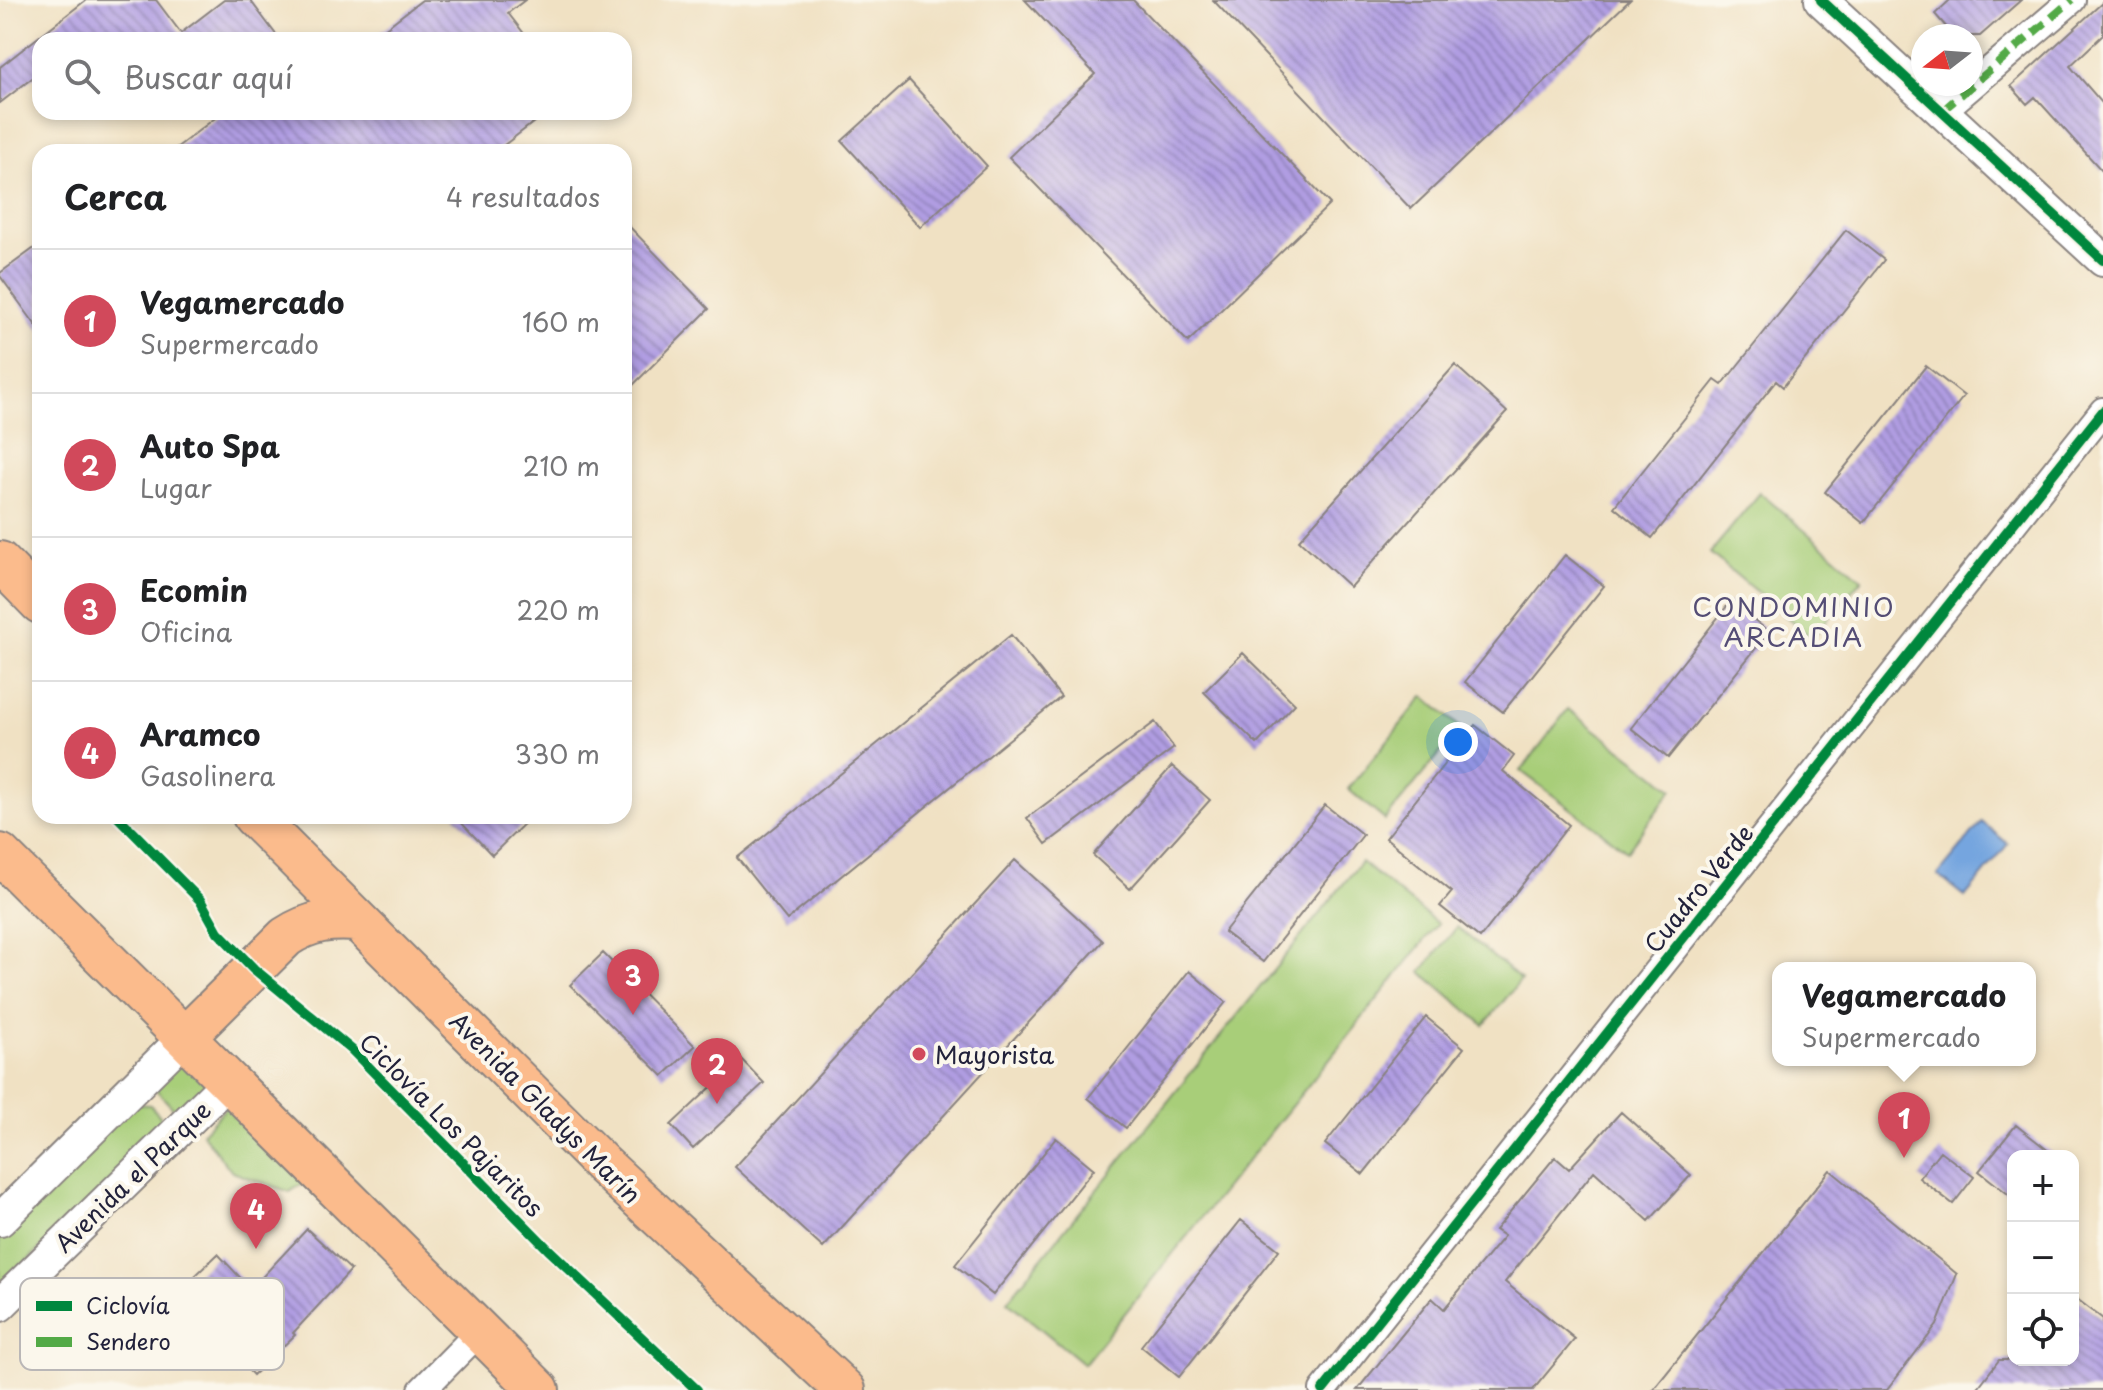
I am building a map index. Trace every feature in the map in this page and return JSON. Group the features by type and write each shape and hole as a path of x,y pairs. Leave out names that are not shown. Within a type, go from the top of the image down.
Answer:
{"main road":[{"path":"0,562 32,595"},
{"name":"Avenida Gladys Marín","path":"261,824 601,1163 845,1390"},
{"path":"0,854 539,1390"},
{"path":"185,1037 286,937 298,929 326,920 358,921"}],"street":[{"path":"1821,0 2103,260"},
{"path":"1942,111 2072,0"},
{"name":"Cuadro Verde","path":"1323,1390 2103,411"},
{"path":"0,1220 185,1037"},
{"name":"Avenida el Parque","path":"28,1278 229,1081"},
{"name":"Avenida el Parque","path":"0,1305 20,1285"},
{"path":"422,1390 479,1332"}],"green space":[{"path":"1760,493 1862,579 1812,638 1710,553"},
{"path":"1424,696 1461,728 1385,820 1348,789"},
{"path":"1568,709 1673,789 1627,851 1521,771"},
{"path":"1361,862 1438,924 1084,1364 1007,1301"},
{"path":"1457,927 1521,980 1484,1025 1421,972"},
{"path":"183,1053 213,1086 180,1116 150,1083"},
{"path":"230,1103 309,1179 290,1192 232,1172 202,1133"},
{"path":"133,1104 150,1105 160,1116 161,1133 0,1287 0,1237"}],"water":[{"path":"1982,822 2008,844 1965,897 1938,875"}],"building":[{"path":"86,0 156,0 180,32 45,32"},
{"path":"224,0 250,0 274,32 182,32"},
{"path":"422,0 525,0 508,13 523,32 380,32"},
{"path":"1025,0 1133,0 1330,204 1188,342 1009,157 1095,74"},
{"path":"1213,0 1630,0 1411,209"},
{"path":"1950,0 2021,0 1983,33 1983,24 1944,24 1935,14"},
{"path":"2103,2 2103,35 2070,66 2103,104 2103,172 2035,97 2027,104 2011,86"},
{"path":"32,42 32,78 0,103 0,67"},
{"path":"909,80 987,166 920,227 842,141"},
{"path":"213,120 537,120 505,144 181,144"},
{"path":"632,229 709,309 632,386"},
{"path":"1846,230 1884,260 1783,387 1776,381 1652,538 1614,507 1715,380 1722,385"},
{"path":"32,250 32,320 0,276"},
{"path":"1455,365 1507,412 1350,587 1299,540"},
{"path":"1926,366 1964,396 1863,523 1825,492"},
{"path":"1565,555 1604,586 1503,712 1465,682"},
{"path":"1731,601 1769,632 1668,758 1631,728"},
{"path":"1011,635 1061,697 787,920 737,858"},
{"path":"1243,653 1295,704 1257,744 1204,692"},
{"path":"1155,722 1174,748 1046,844 1027,818"},
{"path":"1475,725 1514,756 1503,771 1569,825 1480,938 1440,906 1452,892 1386,838"},
{"path":"1172,766 1210,800 1130,889 1093,855"},
{"path":"1325,805 1363,835 1263,962 1224,932"},
{"path":"463,824 524,824 492,855"},
{"name":"Mayorista","path":"1015,860 1103,941 823,1248 735,1167"},
{"path":"603,953 695,1046 663,1076 570,985"},
{"path":"1189,971 1226,1002 1126,1128 1088,1098"},
{"path":"1426,1017 1464,1048 1363,1174 1325,1144"},
{"path":"741,1059 764,1083 693,1149 671,1125"},
{"path":"1621,1112 1691,1175 1649,1221 1594,1171 1505,1282 1575,1339 1533,1390 1357,1390 1432,1298 1444,1309 1504,1236 1495,1230 1555,1157 1569,1169"},
{"path":"2016,1125 2047,1150 2007,1150 2007,1193 1979,1171"},
{"path":"1056,1138 1094,1169 993,1295 955,1265"},
{"path":"1940,1151 1974,1177 1953,1204 1919,1178"},
{"path":"1830,1170 1957,1274 1937,1325 1887,1390 1653,1390"},
{"path":"1241,1220 1279,1250 1179,1377 1141,1346"},
{"path":"307,1229 351,1270 284,1345 284,1278 261,1278"},
{"path":"218,1254 241,1278 193,1278"},
{"path":"2079,1301 2103,1319 2103,1390 1976,1390 1999,1360 2007,1360 2007,1366 2079,1366"}],"marked path":[{"path":"1942,111 2072,0"}],"cycle path":[{"path":"1821,0 2103,260"},
{"path":"1323,1390 2103,411"},
{"name":"Ciclovía Los Pajaritos","path":"125,824 200,900 218,932 254,969 352,1050 548,1249 697,1390"}],"place":[{"name":"Ecomin","path":"633,1015"},
{"name":"Mayorista","path":"919,1054"},
{"name":"Auto Spa","path":"717,1104"},
{"name":"Vegamercado","path":"1904,1158"},
{"name":"Aramco","path":"256,1249"}],"district":[{"name":"CONDOMINIO ARCADIA","path":"1794,621"}]}
